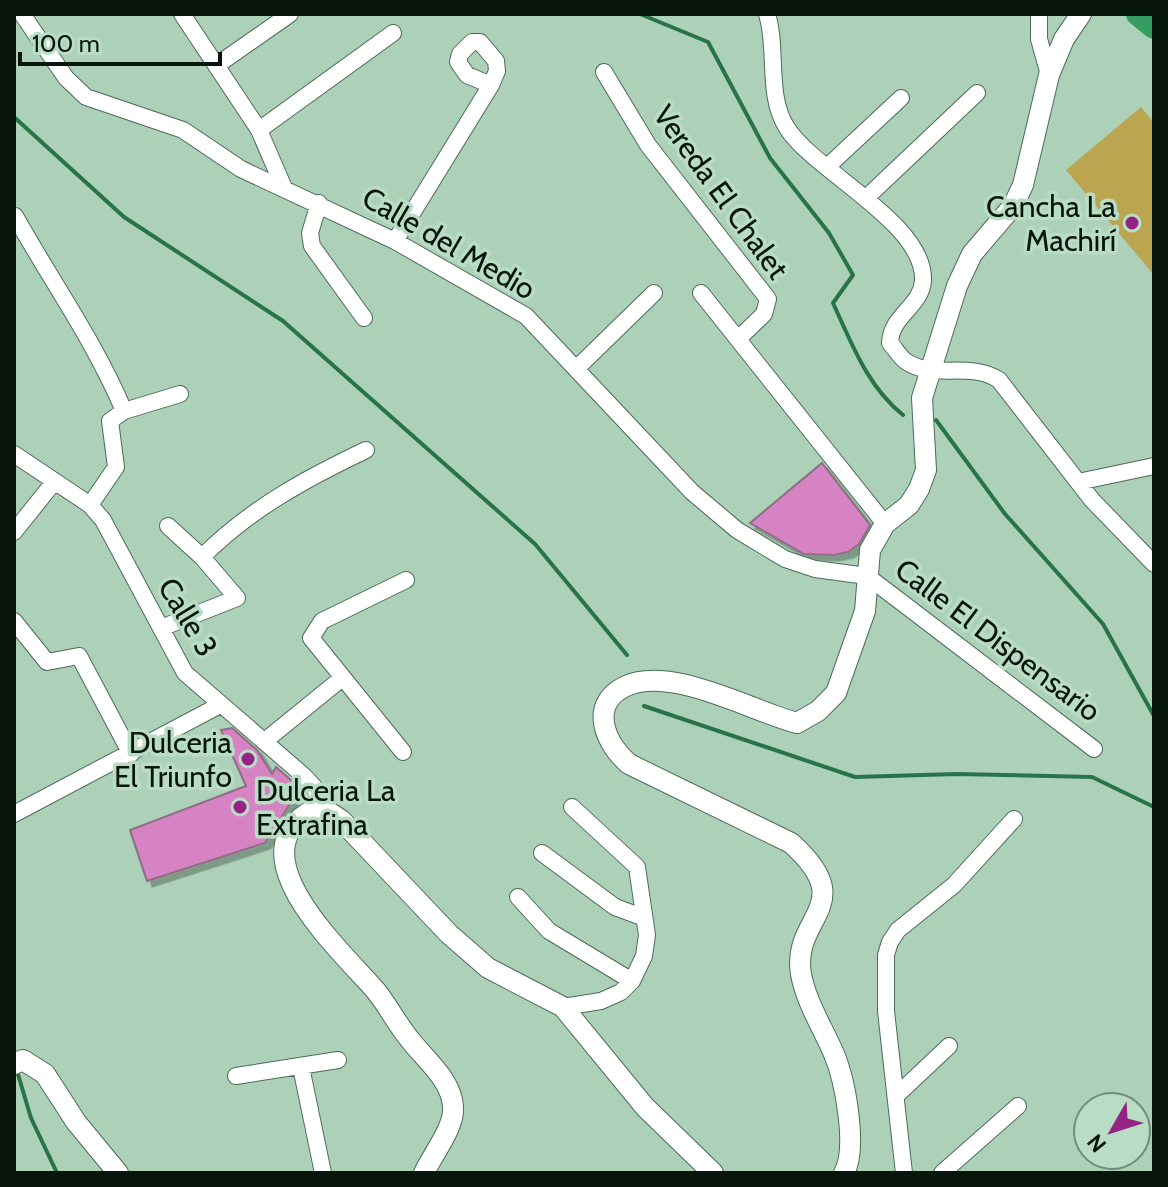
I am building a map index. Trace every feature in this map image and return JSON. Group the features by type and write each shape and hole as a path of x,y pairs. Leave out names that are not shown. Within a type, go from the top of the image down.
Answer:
{"main road":[{"path":"844,1173 850,1163 850,1136 836,1057 800,971 823,893 812,862 791,843 761,826 629,764 615,752 603,724 605,708 613,695 625,686 651,681 676,683 797,723 818,711 836,693 865,611 870,550 885,524 909,505 926,470 922,398 957,286 972,254 1013,206 1023,185 1049,75 1064,39 1081,14"},
{"path":"424,1173 451,1121 454,1110 452,1097 379,994 305,908 288,877 284,845 290,830 301,817 320,806 341,820 449,934 488,968 563,1007 645,1107 713,1173"},
{"path":"14,1064 23,1060 45,1074 76,1122 118,1173"}],"street":[{"name":"Calle del Medio","path":"22,14 66,78 86,97 183,130 241,169 395,241 526,316 578,367 692,492 737,530 785,559 815,569 867,576"},
{"path":"182,14 259,130 284,188"},
{"path":"217,65 290,14"},
{"path":"767,14 775,85 784,124 799,144 866,198 901,232 914,253 923,281 916,298 891,327 890,343 907,362 933,369 967,368 987,372 999,380 1078,482 1154,564"},
{"path":"1039,14 1039,39 1049,75"},
{"path":"259,130 393,33"},
{"name":"Vereda El Chalet","path":"604,72 648,145 768,299 764,314 738,339"},
{"path":"395,241 491,85"},
{"path":"866,198 977,93"},
{"path":"827,167 901,98"},
{"path":"319,203 310,233 312,246 364,318"},
{"path":"15,216 65,305 97,350 124,411"},
{"path":"578,367 654,293"},
{"path":"701,293 885,524"},
{"path":"90,505 116,467 117,453 110,421 124,411 180,394"},
{"path":"202,557 252,512 294,485 366,450"},
{"name":"Calle 3","path":"14,454 90,505 103,520 185,673 266,740 315,788 320,806"},
{"path":"1078,482 1154,466"},
{"path":"14,532 54,482"},
{"path":"161,628 237,598 202,557 168,526"},
{"name":"Calle El Dispensario","path":"867,576 1094,749"},
{"path":"403,752 341,679 311,638 313,630 322,621 406,580"},
{"path":"14,621 47,662 79,656 131,754"},
{"path":"266,740 341,679"},
{"path":"14,814 220,705"},
{"path":"563,1007 601,1001 632,981 644,956 647,935 637,867 572,807"},
{"path":"904,1173 898,1094 886,1011 886,955 890,942 898,930 954,885 1014,819"},
{"path":"542,853 615,907 642,917"},
{"path":"518,897 549,931 632,981"},
{"path":"898,1094 949,1046"},
{"path":"236,1076 338,1060"},
{"path":"301,1067 321,1173"},
{"path":"942,1173 1018,1106"}],"shaded area":[{"name":"Cancha La Machirí","path":"1141,107 1154,123 1154,275 1066,170"}],"building":[{"path":"822,463 870,525 859,544 848,552 834,555 804,554 750,523"},
{"name":"Dulceria La Extrafina","path":"232,728 257,750 272,774 276,767 300,788 265,843 147,881 130,830 246,786 221,730"}],"waterway":[{"path":"640,14 708,42 770,158 829,233 853,275 833,303 870,378 903,415"},
{"path":"1138,14 1154,27"},
{"path":"14,117 124,217 283,321 535,544 627,655"},
{"path":"936,420 1005,514 1103,624 1154,716"},
{"path":"644,706 855,777 957,774 1092,777 1154,807"},
{"path":"17,1071 31,1118 57,1173"}],"place":[{"name":"Cancha La Machirí","path":"1132,223"},
{"name":"Dulceria El Triunfo","path":"248,759"},
{"name":"Dulceria La Extrafina","path":"240,807"}]}
